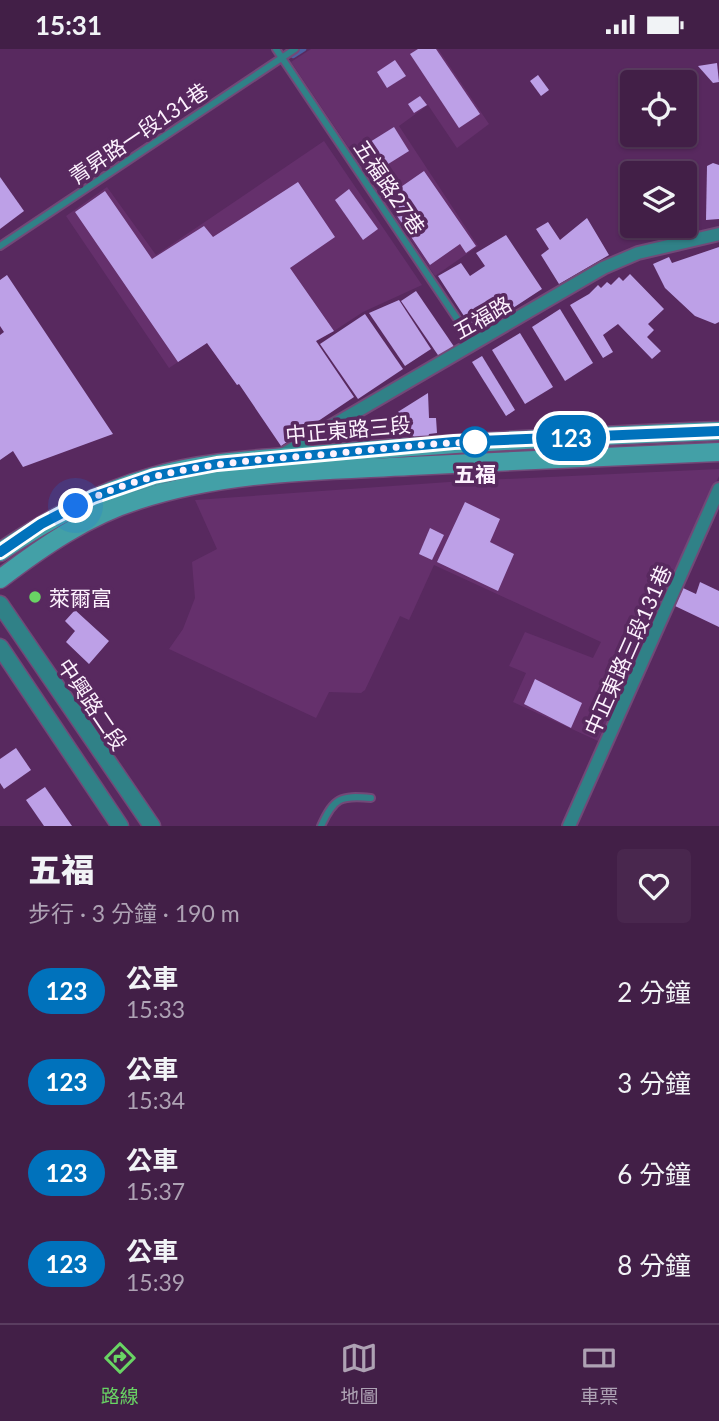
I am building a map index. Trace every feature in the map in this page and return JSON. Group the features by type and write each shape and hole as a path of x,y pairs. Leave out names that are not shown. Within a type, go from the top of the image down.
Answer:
{"main road":[{"name":"中正東路三段","path":"0,552 41,524 93,497 154,476 217,464 454,442 719,431"},
{"name":"中正東路三段","path":"0,579 37,551 86,523 135,501 187,486 285,472 719,451"}],"street":[{"name":"五福路","path":"276,459 603,268 638,253 719,235"},
{"name":"中正東路三段131巷","path":"569,826 719,489"},
{"name":"中興路二段","path":"0,604 152,826"},
{"path":"0,647 120,826"},
{"path":"71,753 91,739"}],"lane":[{"name":"五福路27巷","path":"276,49 474,344"},
{"name":"青昇路一段131巷","path":"0,246 295,49"},
{"path":"321,826 336,800 350,796 371,798"}],"shaded area":[{"path":"311,49 438,49 489,124 457,148 428,105 399,126 478,246 435,276 291,62"},
{"path":"324,141 422,285 363,312 237,385 207,343 169,368 66,216 107,187 156,255"},
{"path":"719,469 719,476 598,741 513,702 526,673 509,666 525,632 593,658 601,642 434,565 409,620 400,616 365,690 361,693 329,692 316,718 169,649 183,629 195,598 192,562 217,549 195,500 463,481"}],"building":[{"path":"418,49 436,49 480,114 459,128 410,54"},
{"path":"395,60 406,76 387,88 377,72"},
{"path":"717,63 719,82 713,83 698,66"},
{"path":"538,75 549,90 541,96 530,81"},
{"path":"420,96 427,105 414,113 408,104"},
{"path":"394,127 409,151 385,166 370,142"},
{"path":"713,163 719,165 719,219 706,220 707,166"},
{"path":"424,171 476,246 466,253 460,244 430,265 385,198"},
{"path":"0,177 24,211 0,229"},
{"path":"298,182 335,237 290,268 334,331 316,341 354,397 281,446 207,343 178,362 75,212 105,191 152,259 204,226 213,237"},
{"path":"349,189 378,229 363,240 335,200"},
{"path":"587,218 609,255 559,284 541,255 549,249 536,229 548,222 560,240"},
{"path":"506,235 542,289 475,333 438,276 461,263 470,276 485,266 476,253"},
{"path":"719,247 719,322 715,324 695,316 665,288 653,264 669,257 672,263"},
{"path":"630,274 664,309 648,324 654,330 647,337 661,351 652,359 618,324 603,335 613,352 603,358 570,305 598,285 601,288 607,282 611,285 619,277 623,281"},
{"path":"7,275 113,434 23,467 13,451 0,460 0,335 4,332 0,326 0,280"},
{"path":"416,291 455,348 440,358 401,301"},
{"path":"399,300 431,349 405,366 369,313"},
{"path":"560,309 593,363 565,381 532,327"},
{"path":"365,314 403,369 358,399 320,344"},
{"path":"520,333 553,387 525,404 492,350"},
{"path":"482,356 515,410 506,416 472,362"},
{"path":"428,393 429,418 436,418 437,433 429,434 428,438 416,439 393,415"},
{"path":"465,502 500,519 490,542 514,554 498,591 437,562"},
{"path":"430,528 444,535 432,560 419,554"},
{"path":"700,582 719,591 719,627 675,606 683,588 696,594"},
{"path":"75,610 109,641 89,664 66,642 75,631 65,621"},
{"path":"535,679 582,703 571,728 524,704"},
{"path":"16,748 31,770 4,789 0,783 0,759"},
{"path":"45,787 72,826 44,826 26,800"}],"waterway":[{"path":"293,56 304,49"}],"bus line":[{"name":"123","path":"0,552 41,524 93,497 154,476 217,464 454,442 719,431"}],"place":[{"name":"五福","path":"475,442"},
{"name":"萊爾富","path":"35,597"}],"route":[{"path":"76,506 93,497 154,476 217,464 479,442 475,442"}]}
